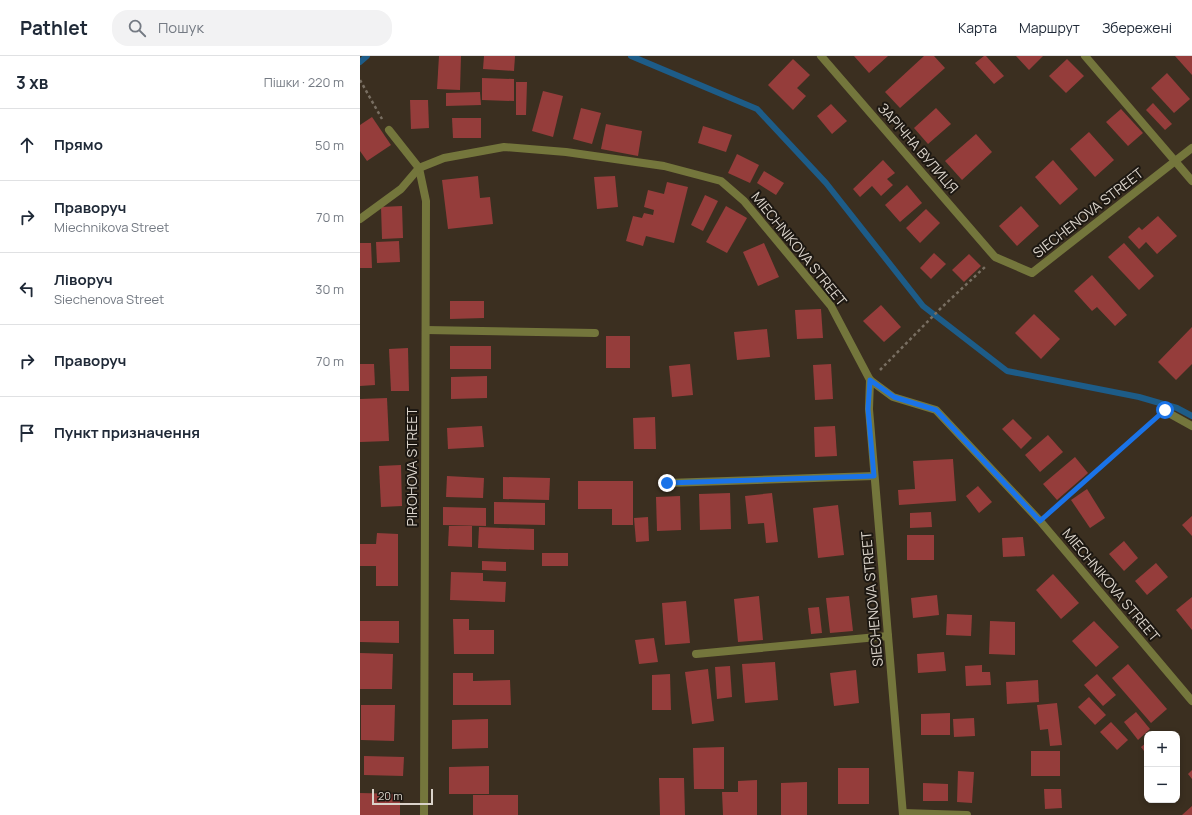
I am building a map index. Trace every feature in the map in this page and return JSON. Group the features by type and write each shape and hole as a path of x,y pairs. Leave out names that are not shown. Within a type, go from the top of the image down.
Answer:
{"street":[{"name":"ЗАРІЧНА ВУЛИЦЯ","path":"821,56 995,257"},
{"path":"1086,56 1192,181"},
{"name":"PIROHOVA STREET","path":"389,130 419,168 426,201 424,815"},
{"name":"MIECHNIKOVA STREET","path":"360,218 401,189 419,168 444,158 504,147 566,152 664,166 721,181 744,201 831,306 870,380 894,397 936,410 1040,521 1192,701"},
{"name":"SIECHENOVA STREET","path":"995,257 1032,273 1192,148"},
{"path":"426,330 595,333"},
{"name":"SIECHENOVA STREET","path":"870,380 868,409 903,814"},
{"path":"1165,410 1192,426"},
{"path":"667,483 874,476"},
{"path":"696,654 888,636"},
{"path":"903,814 967,815"}],"path":[{"path":"360,80 389,130"},
{"path":"870,380 940,309 995,257"},
{"path":"1040,521 1165,410"}],"building":[{"path":"439,56 461,56 460,90 437,89"},
{"path":"484,56 515,56 514,71 483,69"},
{"path":"854,56 888,56 869,73"},
{"path":"924,56 934,56 945,68 900,108 885,92"},
{"path":"986,56 1004,76 994,84 975,63"},
{"path":"1016,56 1043,56 1029,70"},
{"path":"1175,56 1192,56 1192,75"},
{"path":"793,59 810,75 797,88 806,96 793,110 768,85"},
{"path":"1067,59 1084,76 1066,93 1049,76"},
{"path":"1167,73 1190,99 1174,113 1151,88"},
{"path":"482,78 514,79 514,101 482,100"},
{"path":"516,82 527,82 526,115 516,115"},
{"path":"543,91 563,96 553,137 532,131"},
{"path":"480,92 481,105 446,106 446,93"},
{"path":"410,100 428,100 429,128 411,129"},
{"path":"1153,103 1172,124 1165,130 1146,110"},
{"path":"831,104 847,121 832,134 817,116"},
{"path":"581,108 601,113 592,144 573,139"},
{"path":"936,108 951,124 928,144 914,128"},
{"path":"1121,109 1143,133 1128,146 1106,122"},
{"path":"372,117 391,145 367,161 360,151 360,125"},
{"path":"452,118 481,118 481,138 453,138"},
{"path":"606,124 642,131 638,156 601,149"},
{"path":"703,126 732,135 726,152 698,143"},
{"path":"1089,132 1114,160 1095,177 1070,149"},
{"path":"976,134 992,152 962,180 945,161"},
{"path":"737,154 759,165 750,183 728,173"},
{"path":"883,160 895,173 887,179 893,185 881,196 872,186 860,197 853,189"},
{"path":"1053,160 1078,189 1060,205 1035,177"},
{"path":"764,171 784,183 776,195 757,183"},
{"path":"478,176 480,198 490,197 493,224 448,229 442,180"},
{"path":"615,176 618,207 597,209 594,177"},
{"path":"667,182 688,187 674,243 646,236 643,246 626,241 633,216 642,218 644,213 653,215 654,210 644,207 648,190 664,194"},
{"path":"907,185 922,203 900,222 885,205"},
{"path":"705,195 718,201 703,231 691,225"},
{"path":"402,206 403,238 382,239 381,207"},
{"path":"726,206 747,218 727,253 706,242"},
{"path":"1021,206 1039,226 1017,246 999,226"},
{"path":"926,209 940,223 920,243 906,228"},
{"path":"1158,216 1177,236 1157,254 1146,242 1139,249 1128,237 1139,227 1142,230"},
{"path":"399,241 400,262 377,263 376,242"},
{"path":"360,243 371,243 372,268 360,268"},
{"path":"764,243 779,277 758,286 743,252"},
{"path":"1124,243 1154,276 1139,290 1108,257"},
{"path":"934,253 946,264 931,279 920,268"},
{"path":"969,254 981,266 964,282 952,270"},
{"path":"1092,275 1127,315 1115,326 1097,307 1092,311 1074,291"},
{"path":"450,301 484,301 484,318 450,319"},
{"path":"881,305 901,327 884,342 863,321"},
{"path":"821,309 823,338 797,339 795,310"},
{"path":"1034,314 1060,339 1041,359 1015,333"},
{"path":"1192,327 1192,364 1176,380 1158,362"},
{"path":"767,329 770,357 737,360 734,332"},
{"path":"606,336 630,336 630,368 606,368"},
{"path":"450,346 491,346 491,369 450,369"},
{"path":"408,348 409,391 391,391 389,349"},
{"path":"360,364 374,364 375,385 360,386"},
{"path":"690,364 693,395 672,397 669,366"},
{"path":"831,364 833,399 815,400 813,365"},
{"path":"487,376 487,398 451,399 451,377"},
{"path":"387,398 389,441 360,442 360,399"},
{"path":"655,417 656,449 634,449 633,418"},
{"path":"1013,419 1032,438 1021,449 1002,429"},
{"path":"482,426 484,447 448,449 447,428"},
{"path":"835,426 837,456 815,457 814,427"},
{"path":"1048,435 1063,452 1040,472 1025,455"},
{"path":"1075,457 1088,473 1057,500 1043,484"},
{"path":"953,459 956,501 899,505 898,490 915,489 913,461"},
{"path":"401,465 402,506 381,507 379,466"},
{"path":"447,476 484,478 483,498 446,497"},
{"path":"503,477 550,478 549,500 503,499"},
{"path":"578,481 633,481 633,525 612,525 612,509 578,509"},
{"path":"978,486 992,502 979,513 966,496"},
{"path":"1087,489 1105,518 1090,528 1071,500"},
{"path":"730,493 731,529 700,530 699,494"},
{"path":"772,493 778,542 766,543 764,523 748,524 745,496"},
{"path":"680,496 681,530 657,531 656,497"},
{"path":"494,502 545,503 545,525 494,524"},
{"path":"838,505 844,555 818,558 813,508"},
{"path":"443,507 486,508 486,526 443,525"},
{"path":"931,512 932,527 910,528 910,513"},
{"path":"1192,516 1192,536 1182,525"},
{"path":"648,517 649,541 636,542 634,518"},
{"path":"449,526 472,526 472,547 448,546"},
{"path":"479,527 534,529 534,550 478,548"},
{"path":"377,533 398,534 398,586 376,586 376,566 360,566 360,544 376,544"},
{"path":"907,535 934,535 934,560 907,560"},
{"path":"1023,537 1025,556 1003,557 1002,538"},
{"path":"1124,541 1138,558 1124,571 1109,554"},
{"path":"542,553 568,553 568,566 542,566"},
{"path":"482,561 506,562 506,571 482,570"},
{"path":"1156,563 1168,577 1147,595 1135,581"},
{"path":"451,572 483,573 483,581 506,582 505,602 450,600"},
{"path":"1053,574 1079,603 1061,619 1036,590"},
{"path":"937,595 939,615 913,618 911,598"},
{"path":"759,596 763,640 738,642 734,599"},
{"path":"849,596 853,631 830,633 826,598"},
{"path":"1192,597 1192,630 1176,610"},
{"path":"686,601 690,643 665,645 662,603"},
{"path":"819,607 822,633 811,634 808,608"},
{"path":"947,614 972,615 971,636 946,635"},
{"path":"453,619 469,619 469,630 494,630 494,654 454,654"},
{"path":"360,621 399,621 399,643 360,642"},
{"path":"990,621 1015,622 1015,655 989,654"},
{"path":"1094,621 1119,647 1096,667 1072,641"},
{"path":"654,638 658,662 639,664 635,640"},
{"path":"944,652 946,671 918,673 917,654"},
{"path":"360,653 393,654 392,689 360,689"},
{"path":"775,662 778,700 745,703 742,664"},
{"path":"1128,664 1167,709 1151,723 1112,678"},
{"path":"982,665 982,672 990,672 991,685 966,686 965,666"},
{"path":"730,666 732,697 717,699 715,667"},
{"path":"708,669 714,721 692,724 685,672"},
{"path":"856,670 859,703 834,706 830,673"},
{"path":"453,673 473,673 473,681 510,680 511,705 453,705"},
{"path":"670,674 671,710 652,710 652,675"},
{"path":"1097,674 1116,695 1103,706 1084,685"},
{"path":"1038,680 1039,702 1007,704 1006,682"},
{"path":"1089,697 1106,715 1095,725 1078,707"},
{"path":"1057,703 1062,745 1050,746 1048,729 1040,730 1037,705"},
{"path":"361,705 395,705 394,741 361,740"},
{"path":"1136,712 1150,729 1148,731 1144,731 1144,734 1138,740 1124,722"},
{"path":"950,713 950,735 921,735 921,714"},
{"path":"974,718 975,736 954,737 953,719"},
{"path":"488,719 488,748 452,749 452,720"},
{"path":"1111,722 1128,740 1117,750 1100,732"},
{"path":"724,747 724,789 694,789 693,748"},
{"path":"1031,751 1060,751 1060,776 1031,776"},
{"path":"364,756 404,757 403,776 364,775"},
{"path":"489,766 489,794 449,794 449,767"},
{"path":"838,768 869,768 869,804 838,804"},
{"path":"1192,770 1192,779 1188,774"},
{"path":"958,771 974,772 972,803 957,802"},
{"path":"659,778 684,778 685,815 660,815"},
{"path":"757,780 757,815 723,815 722,792 738,792 738,781"},
{"path":"807,782 807,815 781,815 781,783"},
{"path":"923,783 948,784 948,801 923,801"},
{"path":"1044,789 1061,789 1062,808 1045,809"},
{"path":"360,793 400,794 400,815 360,815"},
{"path":"473,795 518,795 518,815 473,815"},
{"path":"1192,806 1192,815 1182,815"}],"waterway":[{"path":"360,62 367,56"},
{"path":"631,56 757,109 826,183 923,306 1007,371 1139,397 1177,408 1192,416"}],"route":[{"path":"667,483 874,476 868,409 870,380 894,397 936,410 1040,521 1165,410"}]}
